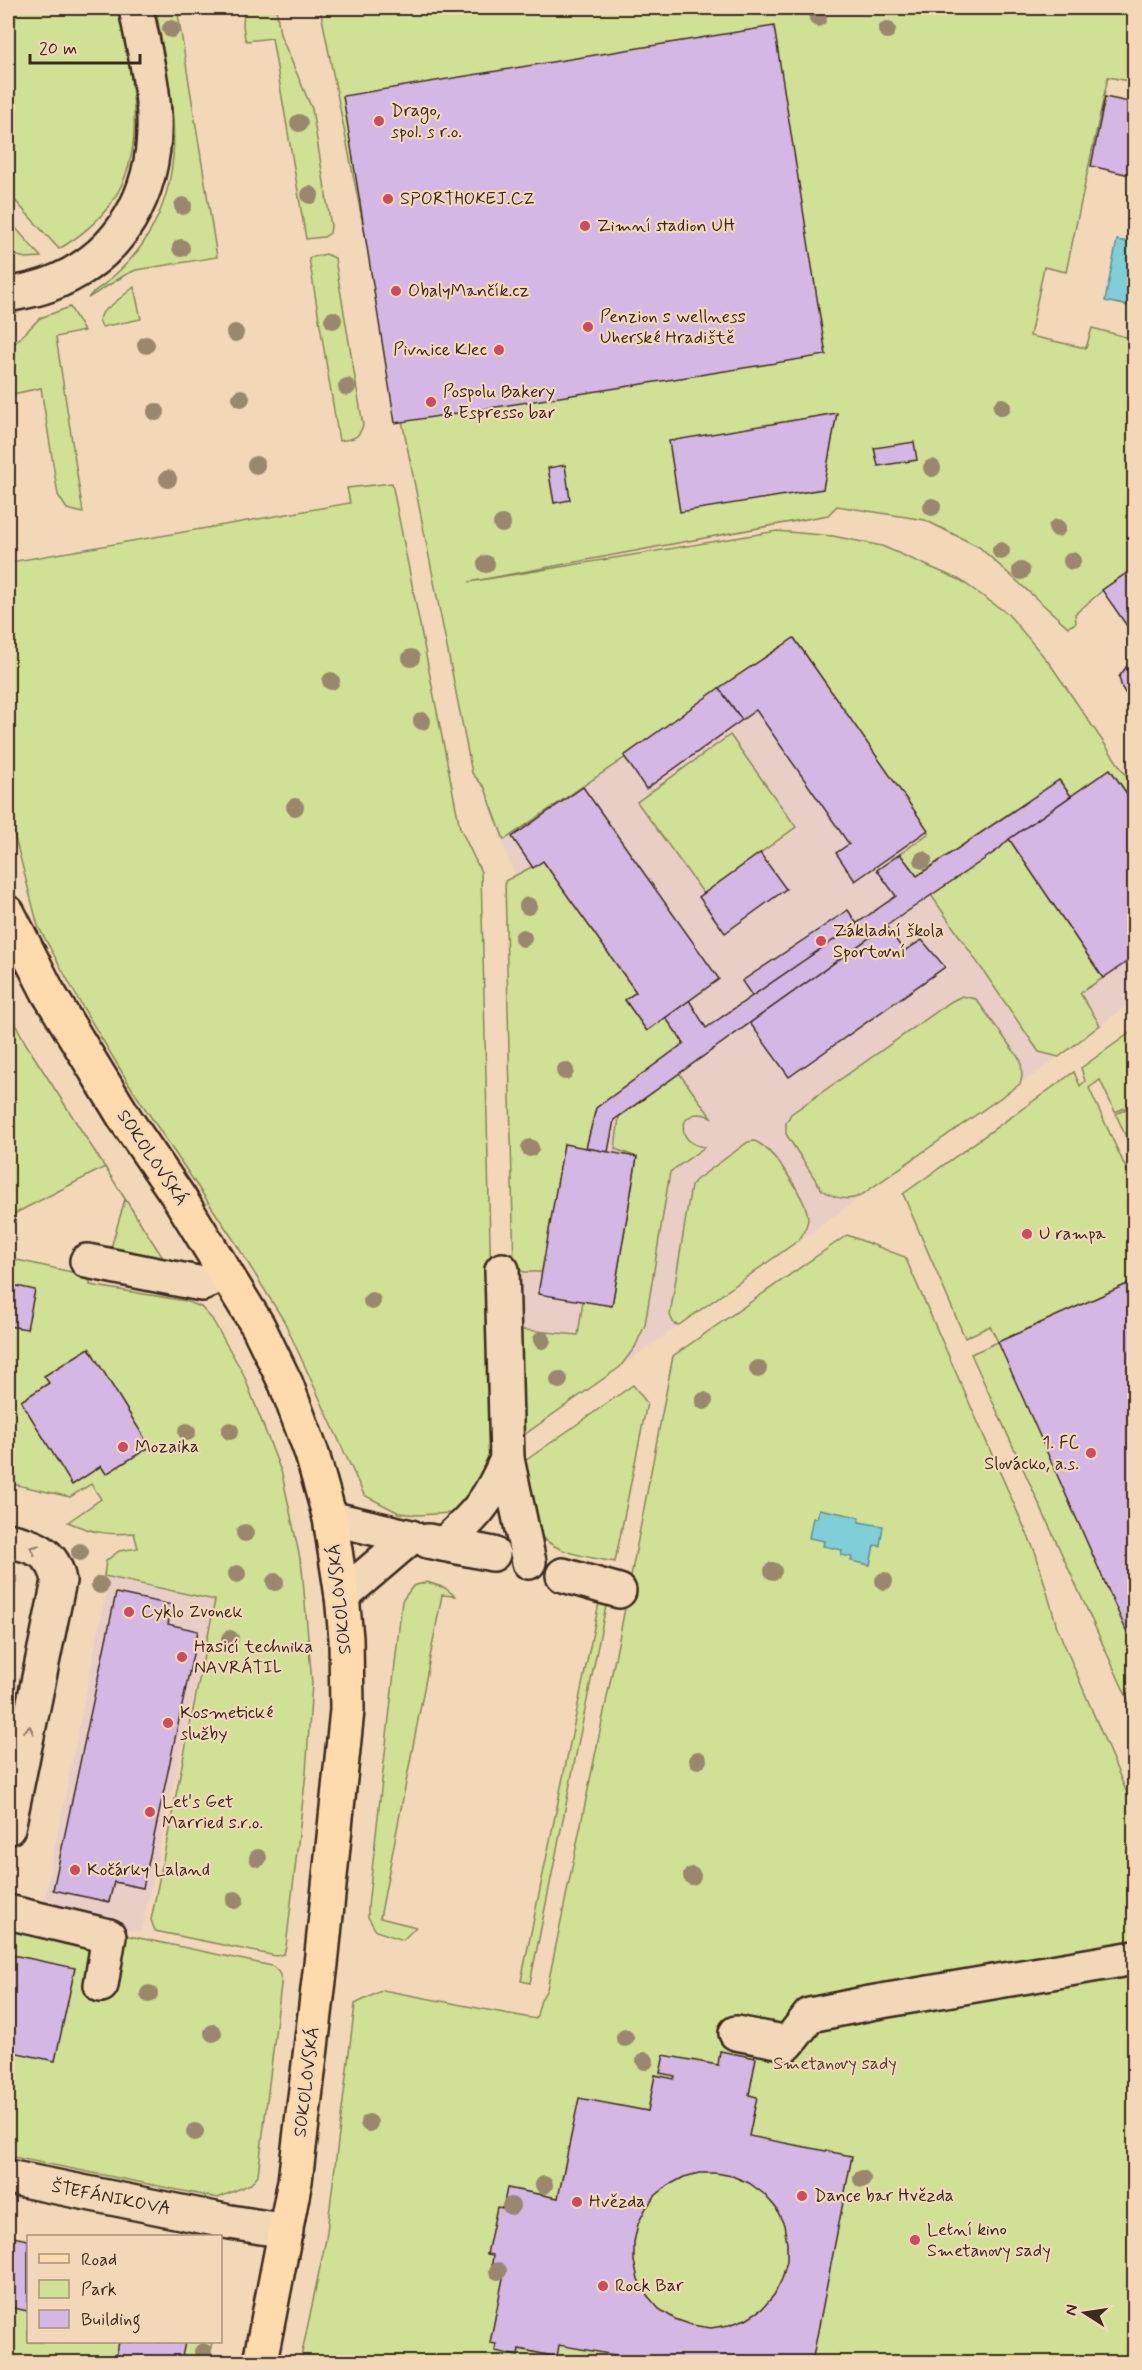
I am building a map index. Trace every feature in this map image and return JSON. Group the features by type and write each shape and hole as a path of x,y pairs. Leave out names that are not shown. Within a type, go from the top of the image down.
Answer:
{"main road":[{"name":"SOKOLOVSKÁ","path":"8,913 48,992 126,1120 180,1199 214,1278 258,1326 286,1384 312,1454 330,1518 342,1596 347,1679 345,1733 321,1964 286,2231 260,2362"}],"street":[{"path":"8,295 48,285 89,263 109,248 141,200 149,176 154,148 154,114 136,8"},
{"path":"87,1261 214,1278"},
{"path":"502,1270 507,1459 529,1562"},
{"path":"444,1544 483,1506 496,1485 507,1459"},
{"path":"330,1518 493,1554"},
{"path":"342,1596 411,1537"},
{"path":"8,1540 32,1546 43,1553 54,1566 58,1581 8,1828"},
{"path":"563,1575 619,1591"},
{"path":"8,1912 109,1936 102,1985"},
{"path":"735,2033 788,2043 810,2015 1134,1958"},
{"name":"ŠTEFÁNIKOVA","path":"8,2177 230,2222 286,2231"}],"shaded area":[{"name":"Základní škola Sportovní","path":"777,531 834,536 883,546 959,580 1006,613 1050,663 1134,788 1134,1000 1059,1057 518,1439 505,881 515,876 482,786 473,777 435,588"},
{"path":"109,1577 215,1600 141,1932 42,1911"}],"green space":[{"path":"16,8 119,8 134,112 133,143 127,172 113,200 91,225 59,249 10,195 8,189 8,69"},
{"path":"156,8 177,8 217,257 136,270 88,298 123,267 141,246 160,212 169,183 173,155 171,97"},
{"path":"244,8 276,8 280,34 312,109 331,226 330,233 324,237 306,239 272,38 247,41 245,39"},
{"path":"320,8 1134,8 1134,82 1108,77 1066,272 1044,267 1030,336 1086,348 1092,328 1134,339 1134,568 1075,614 1076,623 1068,627 979,547 925,520 837,506 828,515 469,582 777,531 833,536 882,546 960,580 1008,614 1050,664 1134,787 1134,804 1110,769 1071,796 1059,780 917,876 900,854 929,833 796,641 504,840 485,788 472,773"},
{"path":"8,219 41,257 26,258 8,254"},
{"path":"326,254 335,258 363,425 354,437 339,441 309,258"},
{"path":"134,287 141,319 102,327 99,320 103,312"},
{"path":"70,307 84,331 56,337 83,513 67,509 58,495 41,388 8,395 8,350 40,318"},
{"path":"392,483 460,828 481,872 495,1449 468,1505 452,1513 418,1515 399,1513 364,1495 284,1321 235,1242 134,1092 82,1006 38,926 8,811 8,544 11,562 350,503 347,488"},
{"path":"730,735 796,827 704,894 637,802"},
{"path":"1009,839 1103,978 1080,993 1100,1025 1059,1057 1039,1052 931,895 999,849"},
{"path":"543,861 636,992 625,1000 646,1030 665,1017 684,1043 586,1148 542,1272 524,1272 514,1268 505,881"},
{"path":"962,996 976,999 1021,1061 1020,1084 860,1196 850,1199 840,1198 822,1190 786,1134 786,1123 791,1114"},
{"path":"8,1010 26,1044 105,1167 8,1217"},
{"path":"1134,1030 1134,1104 1115,1112 1100,1080 1089,1088 1134,1186 1134,1713 971,1354 998,1342 990,1326 965,1338 903,1194 1074,1072 1080,1086 1085,1081 1081,1068"},
{"path":"679,1073 711,1117 700,1114 692,1115 686,1120 684,1126 688,1139 694,1144 705,1147 670,1172 645,1325 635,1347 620,1367 518,1439 514,1329 578,1335 583,1301 612,1306 637,1157 615,1149 619,1117"},
{"path":"1134,1105 1134,1156 1116,1114"},
{"path":"754,1141 770,1152 795,1187 806,1209 808,1218 806,1227 799,1240 679,1325 674,1324 670,1315 691,1186 748,1142"},
{"path":"115,1182 172,1272 109,1255 125,1199"},
{"name":"Smetanovy sady","path":"847,1235 905,1257 1036,1554 1057,1627 1134,1810 1134,2362 300,2362 326,2239 355,2004 383,1990 536,2019 541,2000 547,1989 620,1634 673,1356"},
{"path":"8,1258 90,1276 90,1285 186,1301 201,1307 212,1319 243,1373 282,1474 302,1568 312,1683 306,1773 284,1954 276,1956 155,1931 151,1920 215,1600 104,1576 106,1561 119,1551 138,1548 134,1533 100,1532 68,1522 101,1499 91,1484 70,1497 8,1483"},
{"path":"633,1385 647,1403 615,1562 557,1548 547,1542 531,1524 526,1504 522,1463"},
{"path":"8,1576 17,1577 8,1623"},
{"path":"427,1582 445,1588 455,1596 442,1595 380,1918 416,1927 403,1940 376,1931 368,1917 368,1906 402,1601 413,1586"},
{"path":"600,1598 606,1601 606,1606 530,1983 521,1981"},
{"path":"8,1928 56,1940 125,1935 272,1966 277,1970 281,1977 281,1985 258,2175 251,2184 218,2198 8,2156"},
{"path":"8,2237 27,2241 27,2343 212,2343 208,2362 8,2362"}],"water":[{"path":"1117,240 1134,243 1134,307 1105,301"},
{"path":"819,1509 859,1517 859,1522 883,1526 880,1546 874,1545 870,1565 851,1561 852,1557 841,1555 842,1550 823,1546 824,1541 809,1538 813,1518 817,1518"}],"building":[{"path":"355,8 382,8 382,11"},
{"name":"Zimní stadion UH","path":"774,26 826,355 395,423 343,96"},
{"path":"1105,97 1134,103 1134,176 1091,166"},
{"path":"837,413 823,489 680,512 669,441"},
{"path":"914,442 917,460 878,466 874,448"},
{"path":"565,465 570,500 554,503 548,468"},
{"path":"1134,568 1134,636 1102,590"},
{"path":"794,638 928,830 855,881 836,853 849,844 756,710 742,720 719,688"},
{"path":"1133,664 1134,707 1122,688 1119,677 1127,666"},
{"path":"719,688 742,720 646,789 624,756"},
{"path":"1110,769 1134,804 1134,957 1103,978 1009,839"},
{"path":"1059,780 1071,796 614,1120 608,1152 586,1148 596,1108 684,1043 665,1017 689,1000 706,1028 896,896 877,870 900,854 917,876"},
{"path":"583,787 719,979 647,1031 625,1000 636,992 543,861 533,868 512,837"},
{"path":"760,853 786,889 725,933 699,897"},
{"path":"848,910 857,924 752,996 742,981"},
{"path":"886,926 904,951 922,940 945,967 789,1077 750,1023"},
{"path":"564,1144 637,1157 612,1306 538,1294"},
{"name":"1. FC Slovácko, a.s.","path":"1134,1281 1134,1648 998,1342"},
{"path":"8,1284 35,1290 27,1329 8,1326"},
{"path":"89,1348 150,1447 106,1474 101,1466 72,1485 21,1401 49,1383 44,1376"},
{"path":"116,1593 172,1605 168,1624 198,1631 143,1888 114,1882 109,1902 53,1890"},
{"path":"8,1954 75,1968 55,2061 8,2051"},
{"name":"Hvězda","path":"720,2051 756,2058 749,2095 757,2097 749,2136 852,2156 812,2362 654,2362 559,2345 557,2357 519,2349 518,2356 495,2351 496,2344 490,2343 504,2273 491,2271 493,2255 487,2254 497,2207 503,2208 507,2188 558,2198 579,2098 648,2111 655,2075 674,2079 675,2076 660,2073 664,2055 718,2065","holes":["699,2173 716,2173 749,2183 764,2194 776,2208 784,2225 787,2261 774,2295 762,2309 746,2319 711,2328 675,2319 659,2309 647,2295 638,2279 634,2261 634,2242 638,2224 656,2195 684,2177"]},
{"path":"8,2236 27,2240 27,2311 8,2307"},
{"path":"119,2343 185,2343 181,2362 115,2362"}],"place":[{"name":"Drago, spol. s r.o.","path":"379,121"},
{"name":"SPORTHOKEJ.CZ","path":"388,199"},
{"name":"Zimní stadion UH","path":"585,226"},
{"name":"ObalyMančík.cz","path":"396,291"},
{"name":"Penzion s wellness Uherské Hradiště","path":"588,327"},
{"name":"Pivnice Klec","path":"499,350"},
{"name":"Pospolu Bakery & Espresso bar","path":"431,402"},
{"name":"Základní škola Sportovní","path":"821,941"},
{"name":"U rampa","path":"1027,1234"},
{"name":"Mozaika","path":"123,1447"},
{"name":"1. FC Slovácko, a.s.","path":"1091,1453"},
{"name":"Cyklo Zvonek","path":"129,1612"},
{"name":"Hasicí technika NAVRÁTIL","path":"182,1657"},
{"name":"Kosmetické služby","path":"168,1723"},
{"name":"Let's Get Married s.r.o.","path":"150,1812"},
{"name":"Kočárky Laland","path":"75,1870"},
{"name":"Dance bar Hvězda","path":"802,2196"},
{"name":"Hvězda","path":"577,2202"},
{"name":"Letní kino Smetanovy sady","path":"915,2240"},
{"name":"Rock Bar","path":"603,2286"}]}
